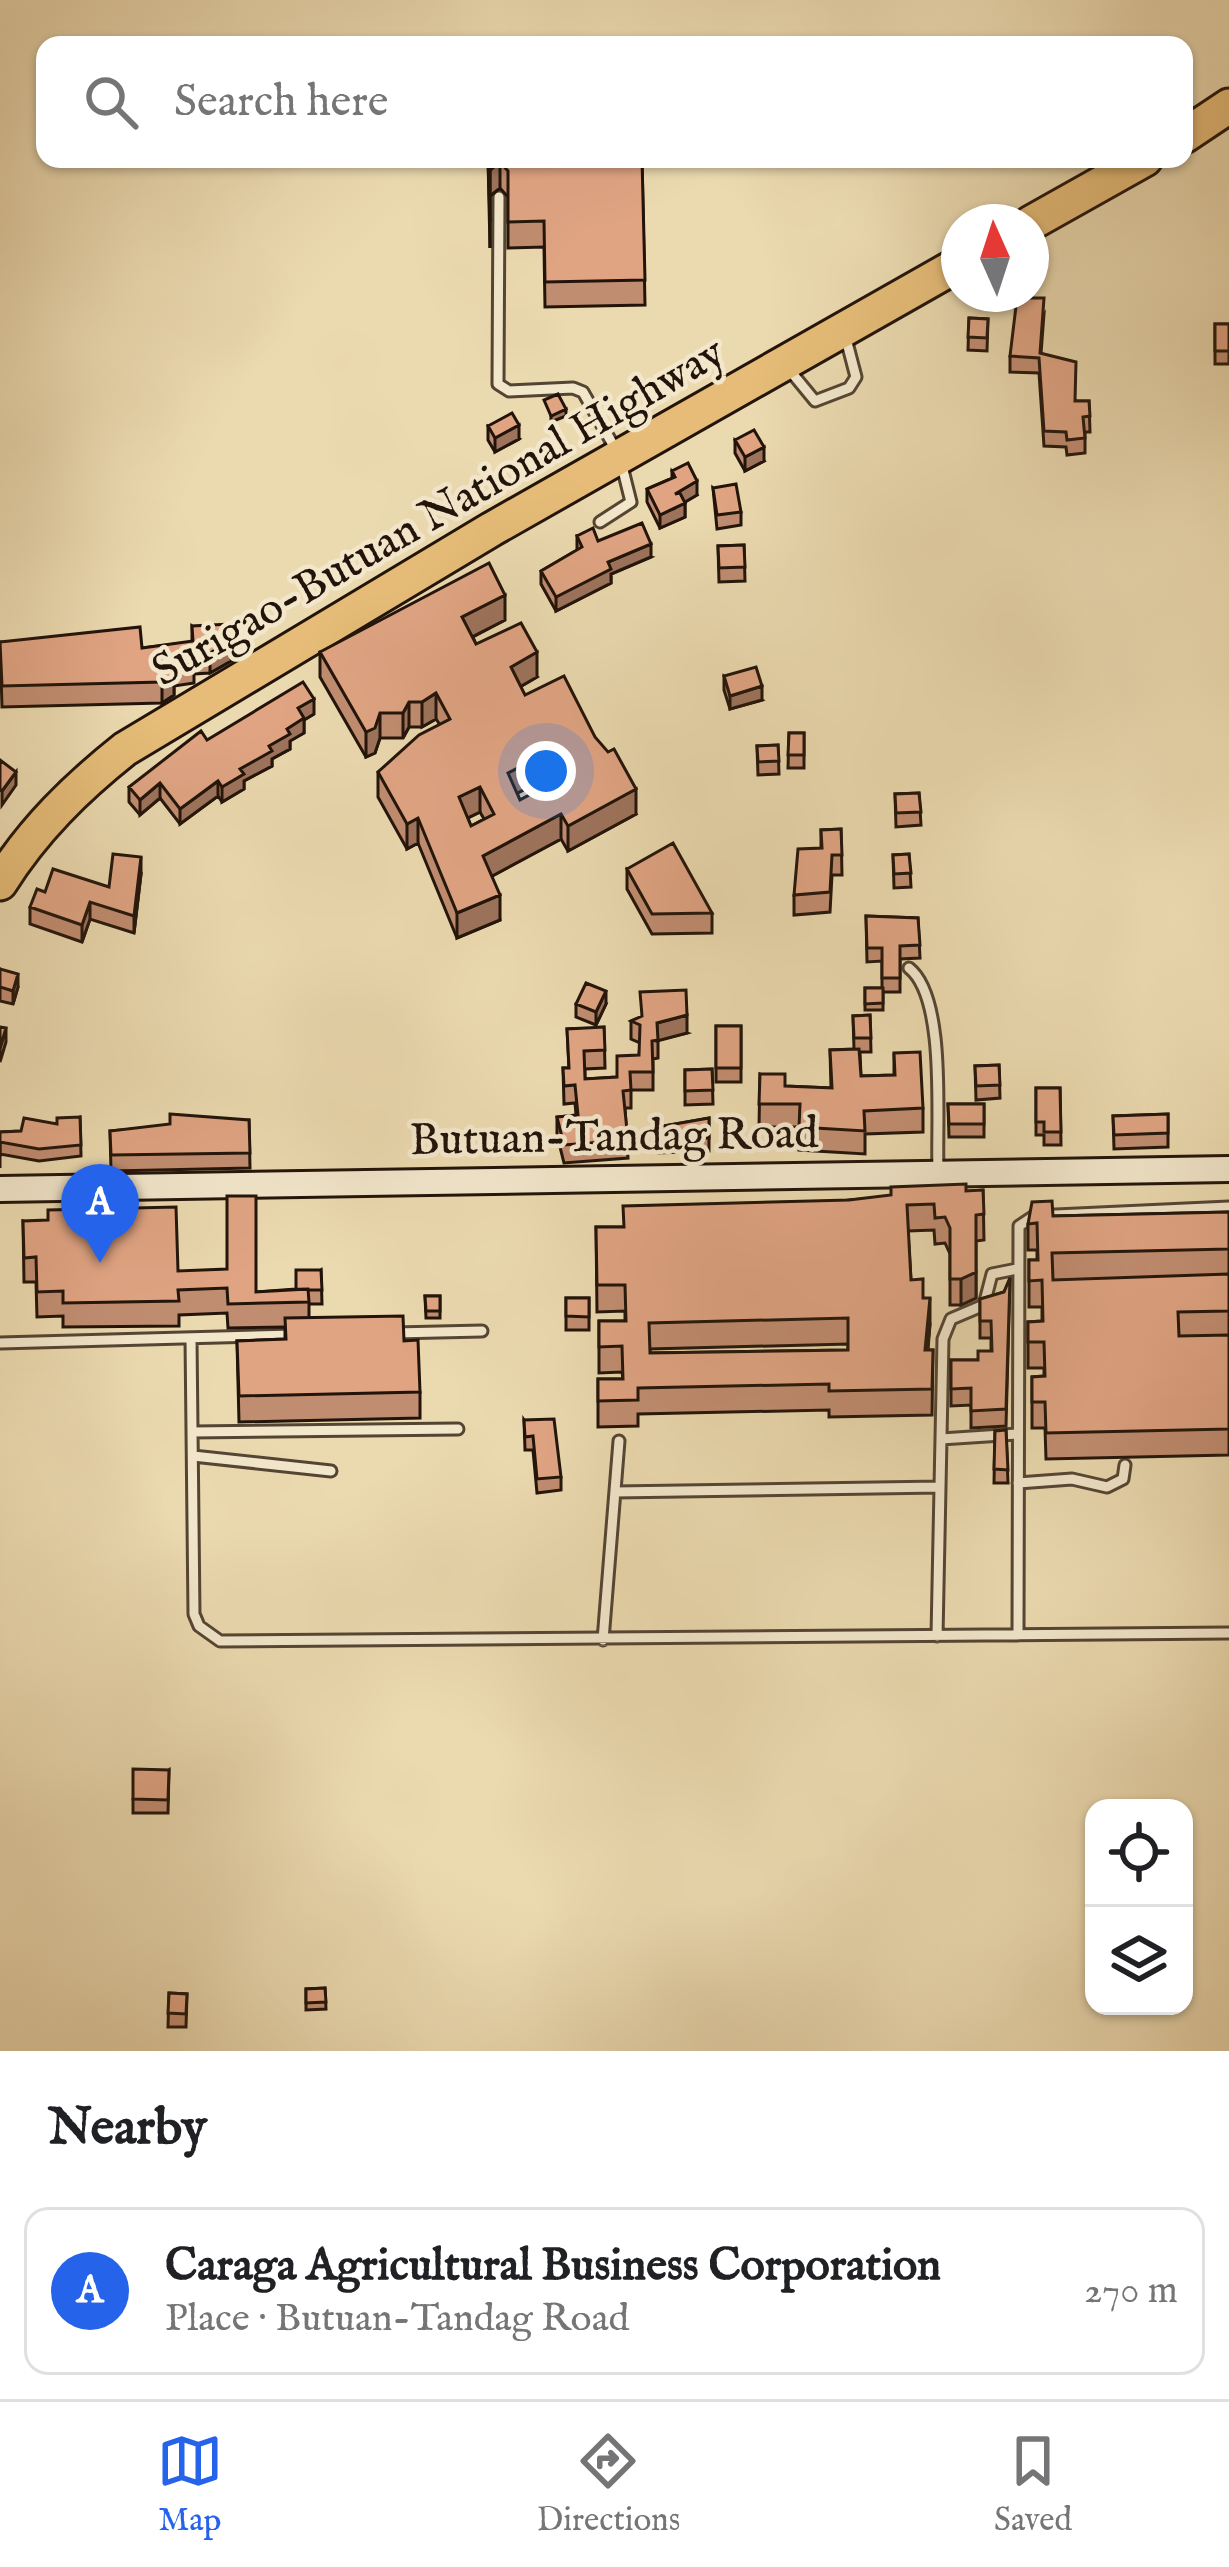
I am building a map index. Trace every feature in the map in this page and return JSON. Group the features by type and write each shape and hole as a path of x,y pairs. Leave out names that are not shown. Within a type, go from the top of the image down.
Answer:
{"highway":[{"path":"1193,131 1229,106"},
{"path":"1193,133 1229,117"},
{"path":"1049,213 1129,168"},
{"name":"Surigao-Butuan National Highway","path":"3,873 80,785 125,749 619,456 941,274"}],"main road":[{"name":"Butuan-Tandag Road","path":"0,1189 1229,1169"}],"lane":[{"path":"499,196 498,384 509,392 583,392 619,456 631,502 600,522"},
{"path":"784,363 815,400 850,388 856,377 844,331"},
{"path":"909,968 929,994 938,1174"},
{"path":"1018,1635 1019,1226 1034,1216 1229,1207"},
{"path":"937,1636 946,1326 984,1304 995,1271 1017,1269"},
{"path":"370,1334 482,1331"},
{"path":"0,1343 303,1335"},
{"path":"191,1338 194,1614 199,1626 220,1641 1229,1633"},
{"path":"192,1432 458,1429"},
{"path":"941,1439 1017,1433"},
{"path":"603,1640 619,1441"},
{"path":"193,1456 332,1471"},
{"path":"1018,1483 1072,1479 1107,1487 1124,1478 1125,1465"},
{"path":"615,1492 940,1487"}],"building":[{"path":"505,168 642,168 645,280 545,282 544,221 508,222"},
{"path":"1015,312 1043,312 1040,353 1076,362 1075,401 1089,401 1090,416 1083,417 1085,438 1067,440 1066,432 1044,431 1039,358 1010,356"},
{"path":"969,318 988,319 987,338 968,337"},
{"path":"1215,324 1229,324 1229,351 1215,351"},
{"path":"558,394 566,409 551,416 544,400"},
{"path":"512,413 519,425 495,438 488,426"},
{"path":"754,430 764,447 745,457 735,440"},
{"path":"688,463 697,481 675,494 680,493 685,503 660,515 647,489 675,477 672,471"},
{"path":"736,484 741,512 717,515 713,488"},
{"path":"642,523 651,544 608,562 611,569 556,597 541,571 582,547 577,536 593,528 598,541"},
{"path":"744,545 745,567 719,568 718,546"},
{"path":"489,563 505,595 462,617 476,644 521,623 537,652 511,667 525,695 564,676 595,737 608,752 614,749 636,789 568,826 561,814 483,856 500,895 457,913 418,818 407,824 378,772 419,735 450,719 436,693 422,702 409,702 403,713 380,713 375,728 366,732 320,652","holes":["547,753 561,778 520,800 508,773","480,787 494,814 471,826 459,797"]},
{"path":"230,624 231,640 210,653 192,654 194,663 173,665 174,674 162,682 2,686 0,642 140,627 142,648 193,641 192,626"},
{"path":"756,667 762,686 730,696 724,676"},
{"path":"303,682 314,699 298,708 304,718 287,729 290,734 269,746 272,751 240,769 244,774 222,787 218,781 180,809 160,783 140,800 129,787 201,731 207,740"},
{"path":"789,733 804,733 804,755 788,755"},
{"path":"778,745 779,761 758,762 757,746"},
{"path":"0,760 16,772 2,791 0,790"},
{"path":"919,793 921,812 896,813 895,794"},
{"path":"841,829 842,855 832,855 830,892 794,895 798,849 822,848 821,830"},
{"path":"673,843 712,913 652,914 627,869"},
{"path":"113,854 141,857 134,916 90,902 82,925 30,907 37,889 45,892 53,869 109,887"},
{"path":"909,854 911,873 894,874 893,855"},
{"path":"866,916 918,918 920,945 900,946 900,978 882,978 882,948 867,948"},
{"path":"0,969 18,974 13,991 0,987"},
{"path":"586,983 606,991 596,1012 576,1004"},
{"path":"865,988 883,988 883,1003 865,1004"},
{"path":"686,990 687,1015 657,1023 653,1072 630,1072 631,1090 623,1091 628,1140 564,1145 557,1117 578,1115 575,1085 564,1086 563,1068 569,1068 567,1029 604,1027 605,1050 584,1051 585,1079 617,1077 617,1056 639,1055 640,1025 631,1021 642,1016 640,992"},
{"path":"870,1015 871,1038 854,1038 853,1016"},
{"path":"716,1026 741,1026 741,1068 716,1068"},
{"path":"859,1049 861,1076 895,1075 894,1053 920,1052 923,1108 864,1111 865,1131 799,1127 800,1104 759,1104 760,1074 785,1074 785,1086 832,1088 830,1050"},
{"path":"999,1065 1000,1085 976,1086 975,1066"},
{"path":"712,1069 713,1090 685,1091 685,1070"},
{"path":"1036,1088 1060,1088 1061,1132 1044,1132 1044,1122 1036,1122"},
{"path":"948,1104 984,1104 984,1124 949,1124"},
{"path":"170,1114 249,1120 250,1153 111,1155 110,1131 170,1124"},
{"path":"1168,1114 1168,1133 1114,1135 1113,1116"},
{"path":"80,1117 81,1145 39,1149 0,1142 0,1132 21,1131 24,1118 57,1124 57,1118"},
{"path":"709,1118 709,1138 658,1140 658,1127"},
{"path":"966,1184 966,1191 983,1190 984,1214 976,1215 976,1272 961,1279 950,1279 950,1228 945,1217 935,1218 934,1204 907,1205 911,1280 923,1279 923,1298 930,1298 925,1350 933,1350 932,1389 829,1391 829,1384 638,1388 638,1400 598,1401 598,1379 623,1379 622,1346 599,1347 599,1321 626,1321 625,1285 597,1285 596,1227 624,1227 623,1206 849,1200 891,1195 891,1187","holes":["848,1318 848,1350 650,1353 649,1323"]},
{"path":"227,1196 256,1196 256,1292 308,1289 309,1302 228,1304 227,1288 178,1290 179,1301 63,1303 63,1291 37,1292 36,1257 24,1258 23,1221 48,1220 48,1210 176,1207 178,1271 227,1269"},
{"path":"1052,1201 1053,1216 1229,1212 1229,1249 1052,1253 1053,1280 1229,1274 1229,1311 1178,1312 1179,1336 1229,1335 1229,1429 1046,1433 1045,1402 1032,1402 1032,1377 1045,1376 1044,1342 1028,1342 1028,1322 1043,1321 1042,1280 1029,1281 1029,1260 1038,1260 1037,1223 1028,1224 1032,1202"},
{"path":"296,1270 321,1270 322,1290 296,1289"},
{"path":"1010,1278 1006,1409 971,1411 971,1388 951,1389 951,1360 978,1360 978,1351 992,1351 991,1321 980,1321 980,1299 1004,1292"},
{"path":"425,1296 440,1296 440,1311 426,1311"},
{"path":"566,1298 589,1298 589,1317 566,1316"},
{"path":"403,1316 404,1341 418,1340 420,1392 239,1396 237,1341 286,1339 285,1318"},
{"path":"554,1419 561,1477 537,1479 533,1436 525,1437 524,1420"},
{"path":"1006,1430 1008,1470 994,1469 995,1431"},
{"path":"133,1769 169,1770 168,1800 133,1799"},
{"path":"325,1988 326,2002 306,2003 306,1989"},
{"path":"169,1993 187,1994 186,2014 168,2013"}],"place":[{"name":"Caraga Agricultural Business Corporation","path":"100,1263"}]}
